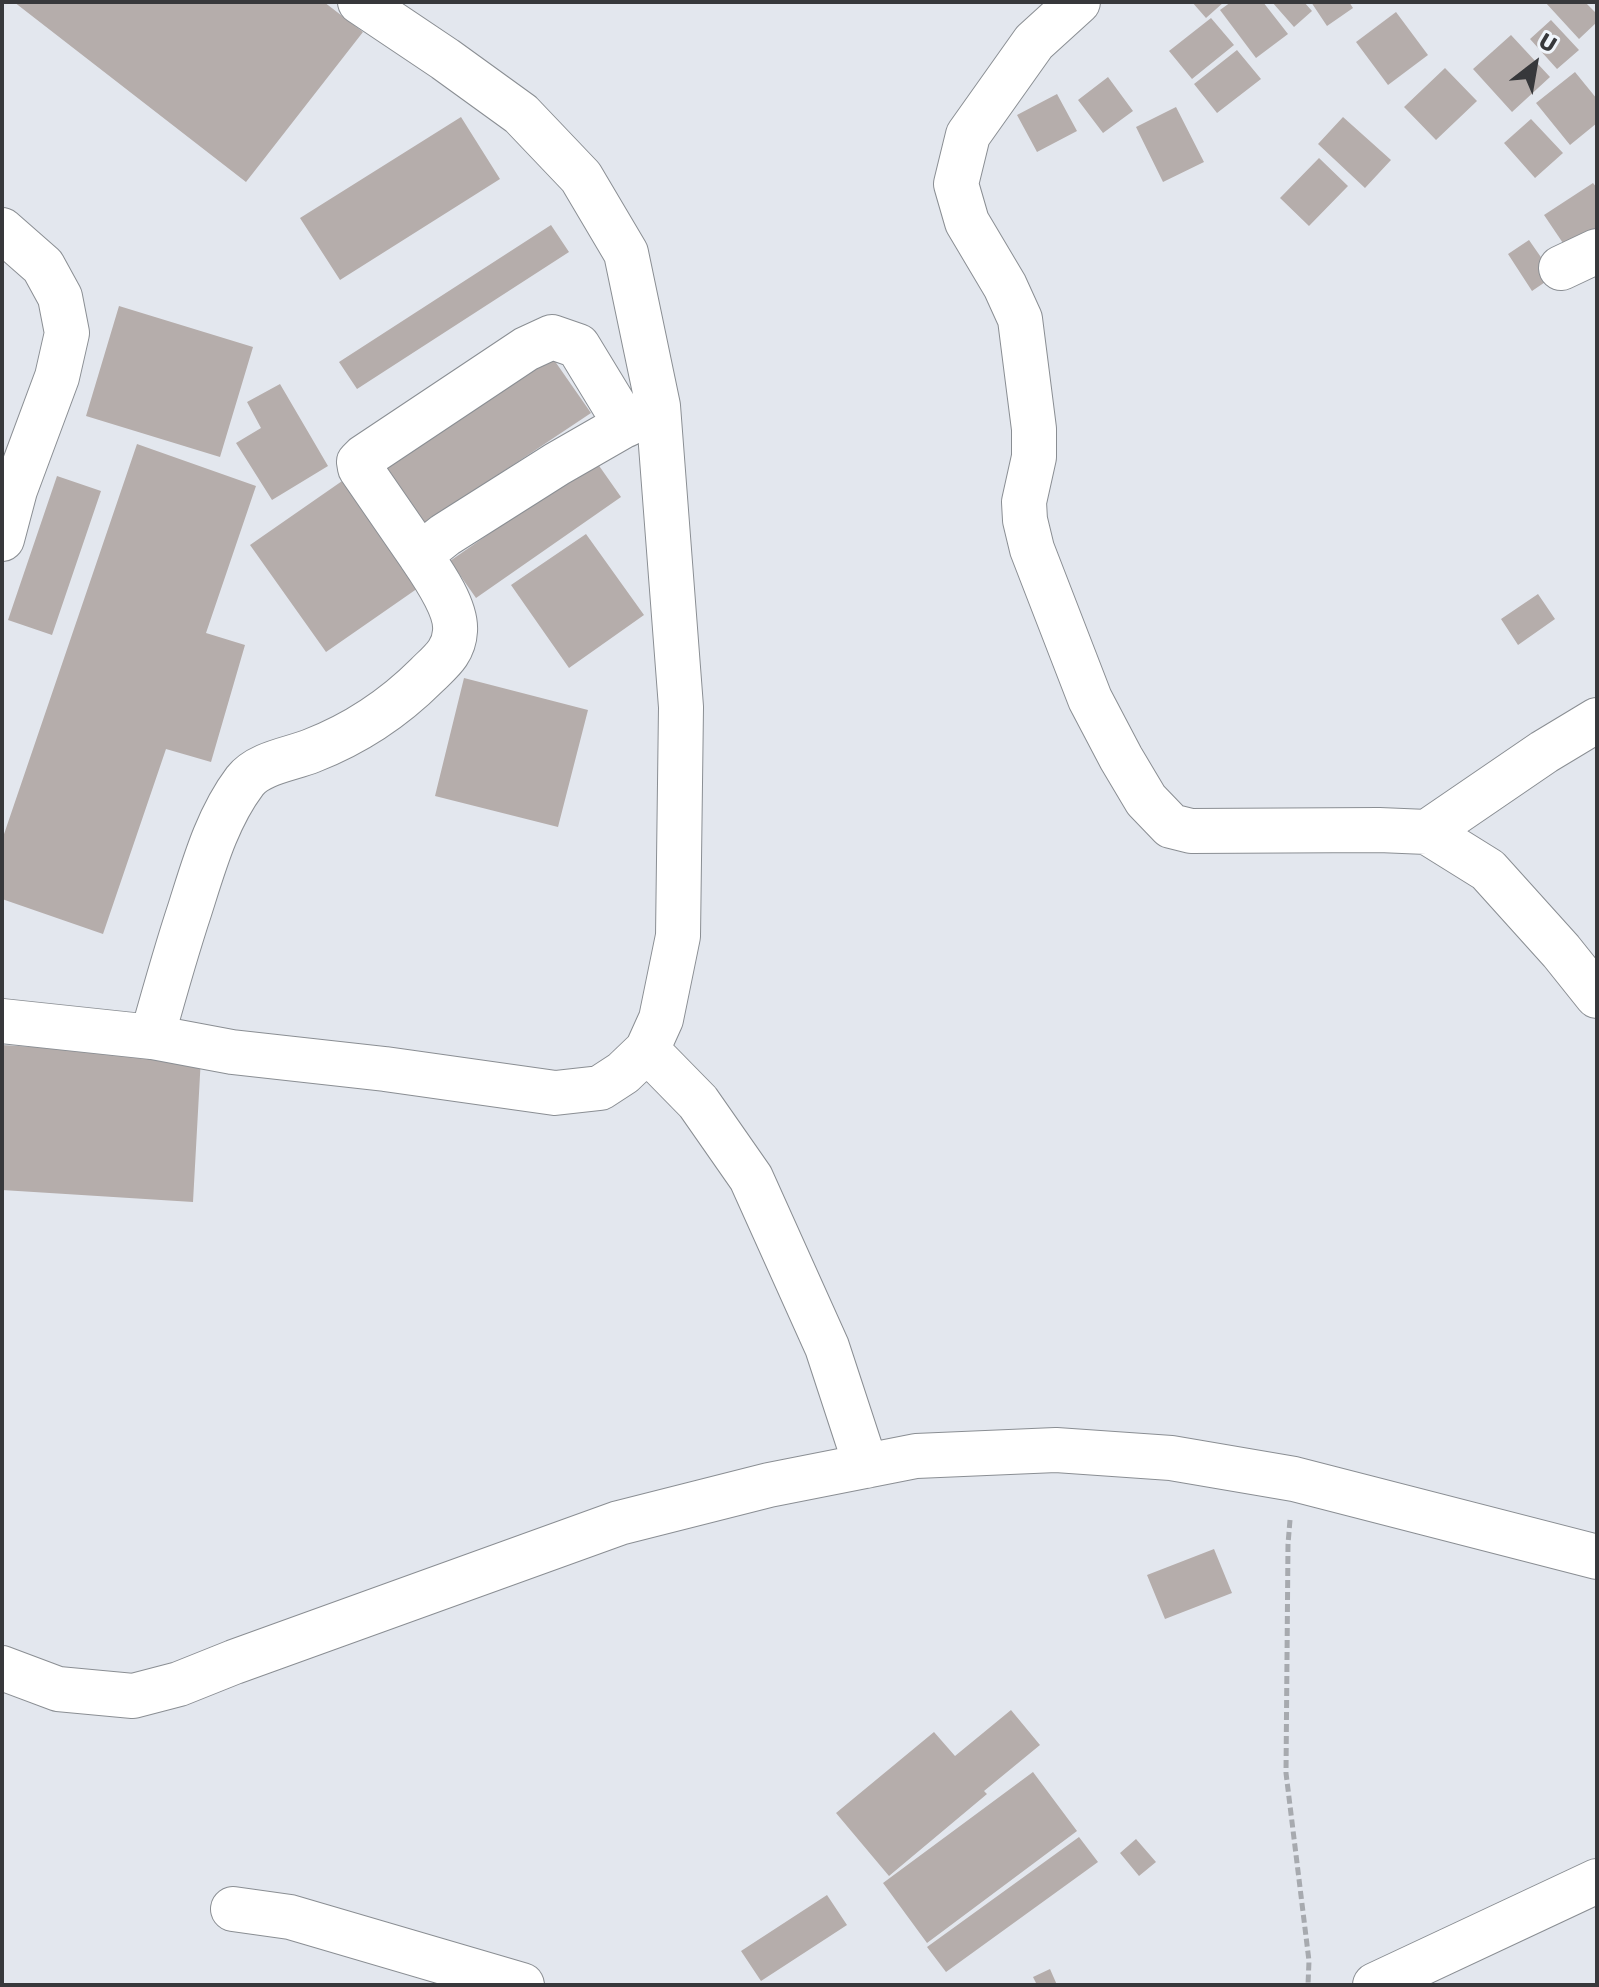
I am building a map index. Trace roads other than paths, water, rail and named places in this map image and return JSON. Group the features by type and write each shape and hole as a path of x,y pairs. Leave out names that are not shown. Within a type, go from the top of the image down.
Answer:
{"street":[{"path":"2,1021 152,1037 232,1052 385,1069 555,1093 600,1088 623,1073 647,1050 661,1019 678,936 681,707 642,416 626,253 581,177 521,114 360,2"},
{"path":"1078,2 1034,42 968,135 956,184 967,222 1005,286 1020,319 1034,429 1034,457 1024,502 1025,520 1032,549 1090,699 1146,800 1171,826 1191,831 1427,832 1488,870 1597,996"},
{"path":"2,230 43,266 60,297 67,333 57,377 15,490 2,539"},
{"path":"152,1037 208,851 246,780 264,768 362,728 405,698 451,651 455,623 441,590 359,462 526,349 552,337 578,346 642,416"},
{"path":"420,555 445,535 557,464 642,416"},
{"path":"1427,832 1544,752 1597,720"},
{"path":"647,1050 698,1102 751,1178 827,1347 866,1466"},
{"path":"2,1668 58,1689 133,1696 179,1684 619,1523 769,1485 916,1456 1056,1450 1171,1458 1294,1479 1597,1557"},
{"path":"1375,1985 1597,1881"},
{"path":"233,1909 290,1917 522,1985"}]}
